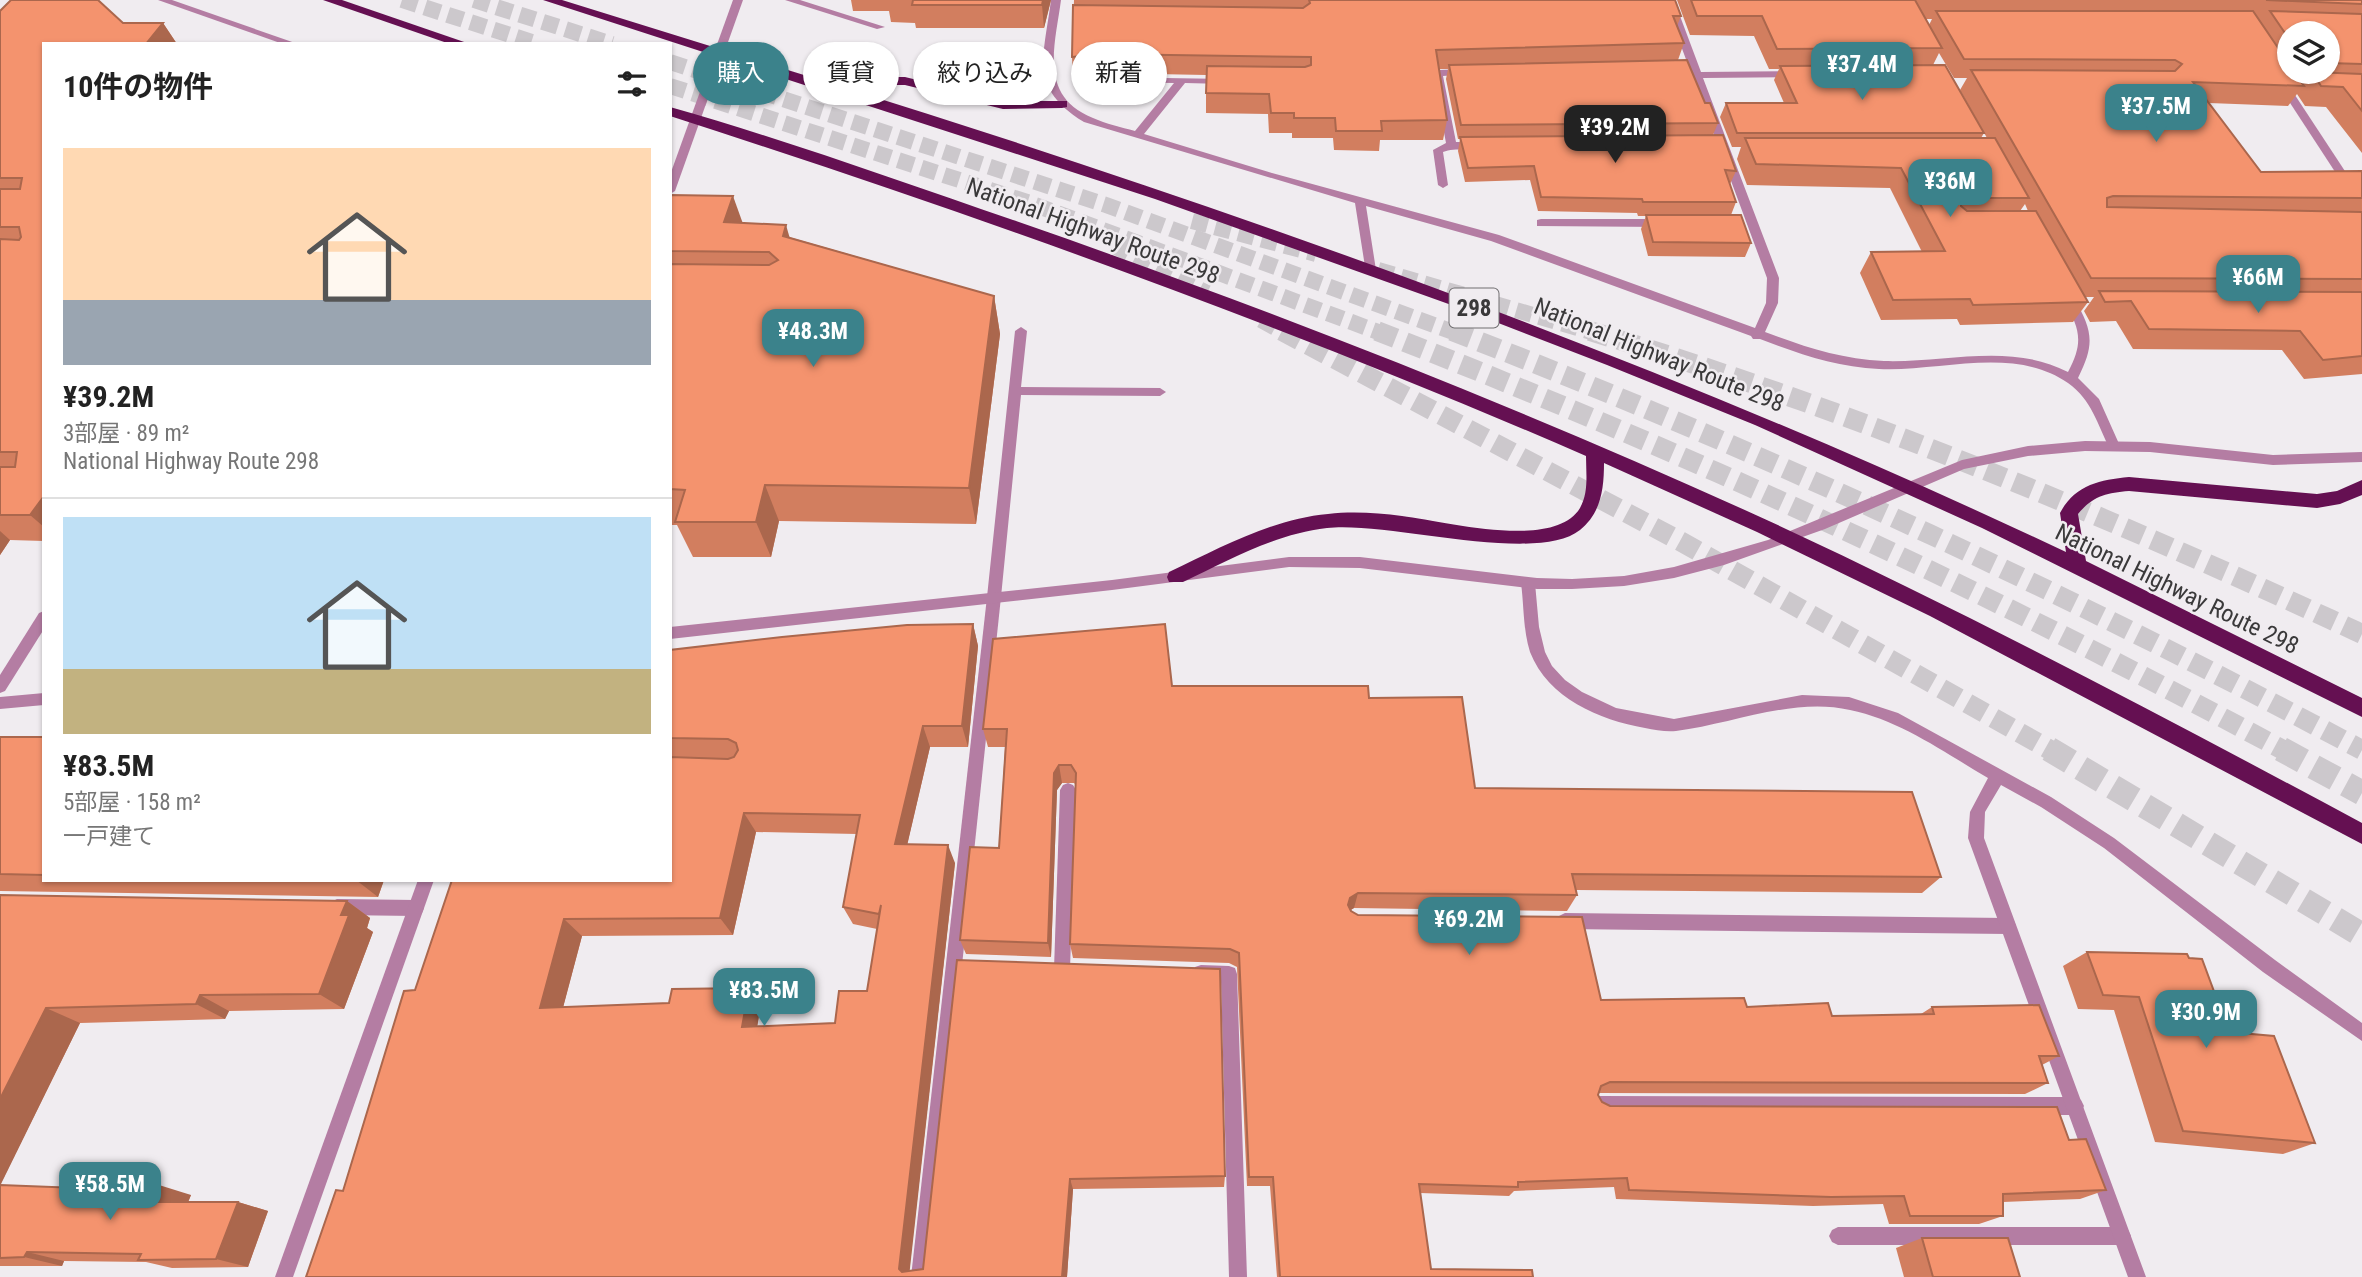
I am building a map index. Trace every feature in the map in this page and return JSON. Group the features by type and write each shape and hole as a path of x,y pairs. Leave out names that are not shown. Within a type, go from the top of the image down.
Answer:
{"highway":[{"path":"329,0 458,42"},
{"name":"National Highway Route 298","path":"549,0 693,45"},
{"path":"899,82 1003,105 1062,104"},
{"name":"National Highway Route 298","path":"883,105 1065,163 1370,270 1711,401 1908,486 2362,708"},
{"name":"National Highway Route 298","path":"672,112 959,208 1207,298 1361,356 1595,453 1786,538 1983,632 2362,834"},
{"path":"1177,577 1262,539 1327,521 1380,522 1522,539 1553,535 1577,522 1591,505 1597,486 1595,453"},
{"path":"2078,567 2069,513 2082,497 2100,487 2146,484 2317,501 2340,497 2362,487"}],"street":[{"path":"163,0 287,42"},
{"path":"723,42 738,0"},
{"path":"790,0 880,27"},
{"path":"1056,0 1048,84 1062,104 1088,120 1519,246 1786,347 1845,362 1903,365 2001,358 2026,361 2071,379 2097,405 2114,446"},
{"path":"1669,0 1773,278 1772,303 1757,336"},
{"path":"1054,19 1068,19"},
{"path":"1681,68 1696,71 1807,74"},
{"path":"1451,145 1438,73 1479,72"},
{"path":"1167,80 1236,81"},
{"path":"1137,135 1182,80"},
{"path":"2282,84 2362,205"},
{"path":"2284,87 2297,87"},
{"path":"672,185 701,105"},
{"path":"1710,143 1741,153"},
{"path":"1443,185 1438,150 1451,145 1492,145"},
{"path":"1360,199 1370,270"},
{"path":"1740,222 1753,222"},
{"path":"1541,223 1673,223"},
{"path":"2071,379 2088,344 2084,326 2069,298 2086,304"},
{"path":"920,1277 961,965 1021,331"},
{"path":"1015,391 1160,392"},
{"path":"672,633 1177,577 1261,564 1323,561 1389,564 1528,583 1596,584 1644,579 1721,562 1962,465 1994,457 2059,447 2114,446 2273,460 2362,457"},
{"path":"1528,583 1539,655 1560,682 1601,710 1633,720 1674,725 1802,701 1850,703 1893,717 2109,843 2278,974 2362,1033"},
{"path":"0,687 42,620"},
{"path":"0,703 42,699"},
{"path":"1998,776 1976,811 1973,824 2137,1277"},
{"path":"1062,969 1068,790"},
{"path":"284,1277 425,882"},
{"path":"319,906 416,908"},
{"path":"1549,921 2008,926"},
{"path":"1187,972 1229,974 1238,1277"},
{"path":"1598,1105 2075,1106"},
{"path":"1838,1237 2122,1236"}],"building":[{"path":"11,0 98,0 123,23 163,23 148,42 42,42 42,499 30,515 0,515 0,467 15,467 17,452 0,452 0,239 19,240 21,237 19,227 0,227 0,189 20,189 22,178 0,178 0,11"},
{"path":"913,0 1043,0 1042,5 912,5"},
{"path":"1309,0 1675,0 1681,16 1673,16 1684,43 1436,50 1447,120 1381,121 1382,131 1336,131 1335,118 1294,118 1294,113 1271,113 1269,94 1206,93 1207,66 1305,67 1311,65 1311,57 1167,55 1167,42 1072,42 1073,5 1303,8 1310,3"},
{"path":"1691,0 1915,0 1942,48 1777,49 1762,16 1697,16"},
{"path":"2266,0 2362,0 2362,4"},
{"path":"1936,11 2253,11 2277,46 2277,84 2304,86 2193,82 2261,172 2362,171 2362,198 2113,196 2107,198 2107,207 2362,212 2362,279 2091,278 1971,70 2175,71 2182,64 2175,60 1964,59"},
{"path":"2270,11 2362,14 2362,64 2340,63 2340,21 2277,21"},
{"path":"1687,60 1705,103 1710,103 1718,123 1461,125 1449,65"},
{"path":"1945,65 1984,133 1737,133 1726,103 1797,103 1780,66"},
{"path":"2340,73 2362,74 2362,111 2343,87 2320,84 2340,84"},
{"path":"1723,135 1736,171 1725,170 1736,202 1643,202 1642,199 1541,197 1534,166 1468,168 1460,137"},
{"path":"1745,138 1995,138 2029,198 1967,198 1961,202 1961,206 1967,211 2036,211 2088,302 1973,305 1970,299 1893,300 1871,252 1945,251 1901,168 1756,164"},
{"path":"672,195 733,196 724,222 786,225 783,236 994,296 969,488 765,485 756,522 675,522 685,490 672,489 672,264 769,265 778,260 769,252 672,251"},
{"path":"1646,215 1741,215 1751,243 1653,242"},
{"path":"2099,291 2362,292 2362,356 2323,360 2300,331 2149,329 2131,301 2105,302"},
{"path":"973,624 962,726 923,726 895,844 948,845 899,1269 902,1272 923,1269 957,960 1220,969 1225,1176 1070,1179 1062,1277 306,1277 336,1190 343,1191 404,991 415,990 451,882 672,882 672,757 728,759 734,757 738,750 736,743 728,739 672,738 672,650 907,625","holes":["744,813 860,815 843,907 879,914 881,905 867,991 839,991 835,1023 742,1027 749,988 672,989 669,1003 540,1008 564,919 720,918"]},
{"path":"1165,624 1172,686 1368,686 1369,698 1462,697 1475,788 1912,792 1941,877 1572,874 1577,895 1358,893 1350,898 1348,905 1351,911 1358,915 1582,917 1601,1000 1744,998 1747,1007 1828,1003 1832,1016 1934,1014 1932,1007 2039,1005 2059,1056 2039,1056 2048,1083 1610,1082 1601,1086 1598,1095 1602,1102 1610,1106 2057,1107 2069,1140 2086,1139 2106,1190 2003,1194 2003,1216 1910,1216 1904,1196 1831,1197 1629,1190 1627,1178 1518,1182 1518,1187 1419,1184 1431,1269 1532,1270 1533,1277 1280,1277 1273,1177 1249,1177 1239,953 1230,949 1070,944 1076,773 1071,765 1059,765 1054,773 1048,943 960,940 970,847 999,848 1007,729 983,729 993,639"},
{"path":"0,737 42,737 42,875 0,874"},
{"path":"0,895 347,901 341,915 349,915 319,994 200,995 196,1004 46,1008 0,1099"},
{"path":"2087,952 2187,954 2189,958 2202,959 2229,1032 2274,1036 2315,1143 2183,1131 2139,997 2103,995"},
{"path":"80,1183 159,1185 151,1202 238,1202 216,1259 138,1260 141,1254 27,1252 24,1257 0,1258 0,1185 78,1188"},
{"path":"1922,1238 2008,1238 2020,1277 1933,1277"}],"tunnel":[{"path":"402,0 532,42"},
{"path":"474,0 606,42"},
{"path":"672,63 1106,205 1456,333"},
{"path":"672,87 1030,203 1381,333"},
{"path":"1192,221 1316,254"},
{"path":"1114,246 1207,293"},
{"path":"1378,270 1595,333"},
{"path":"1261,320 1285,333"},
{"path":"1282,331 1680,541 2052,751"},
{"path":"1377,331 1609,425 1837,527 2062,635 2285,751"},
{"path":"1452,331 1685,425 1913,527 2139,635 2362,750"},
{"path":"1590,331 1689,362 1885,431 2077,508 2362,634"},
{"path":"2049,749 2362,935"},
{"path":"2281,749 2362,793"}]}
